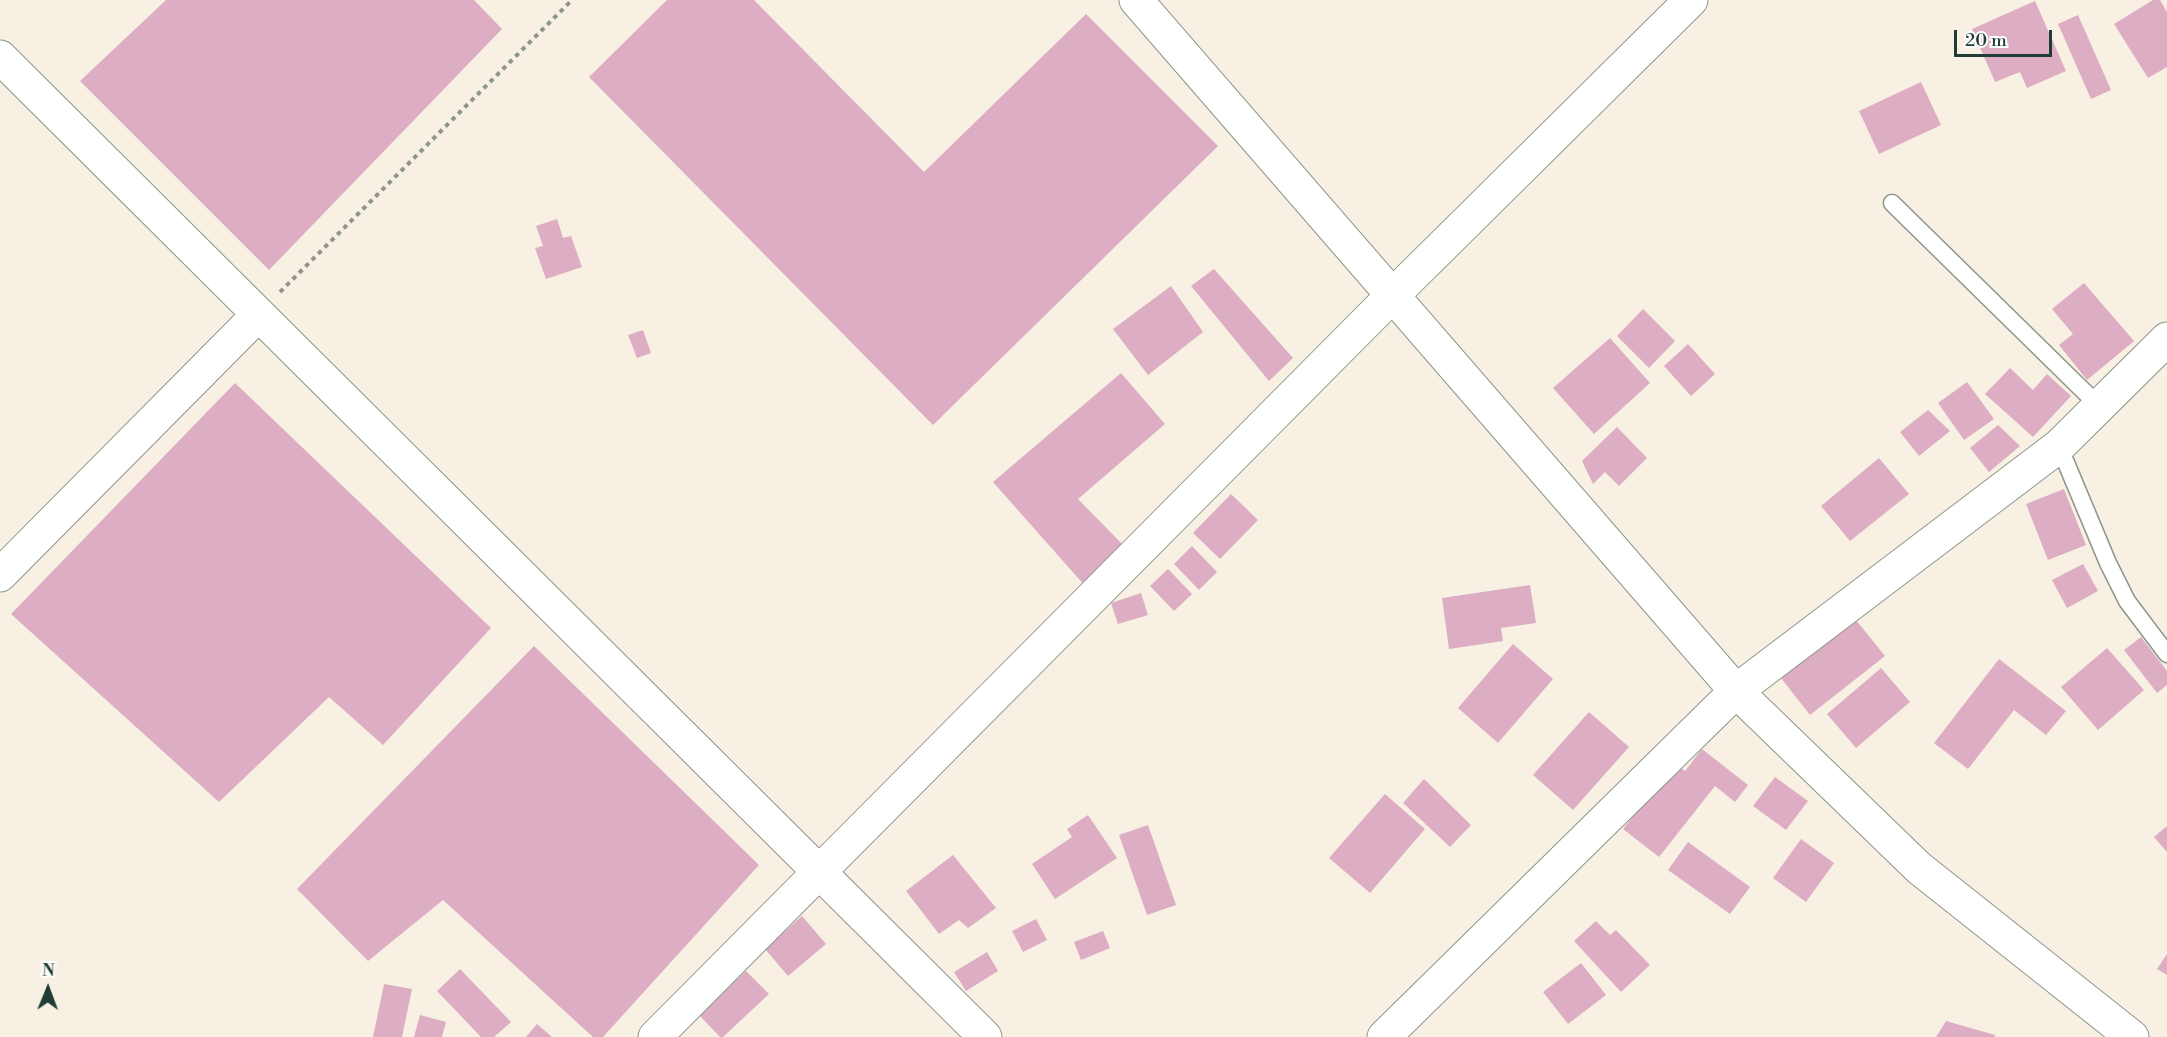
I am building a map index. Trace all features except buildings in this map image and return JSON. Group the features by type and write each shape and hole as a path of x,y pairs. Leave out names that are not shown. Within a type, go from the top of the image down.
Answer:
{"street":[{"path":"1136,0 1736,691 1919,868 2132,1037"},
{"path":"655,1037 1393,295 1691,0"},
{"path":"0,57 985,1037"},
{"path":"0,575 258,315"},
{"path":"1384,1037 1736,691 2059,446 2167,339"}],"lane":[{"path":"1892,203 2099,406"},
{"path":"2059,446 2108,563 2127,601 2167,654"}],"path":[{"path":"258,315 572,0"}]}
